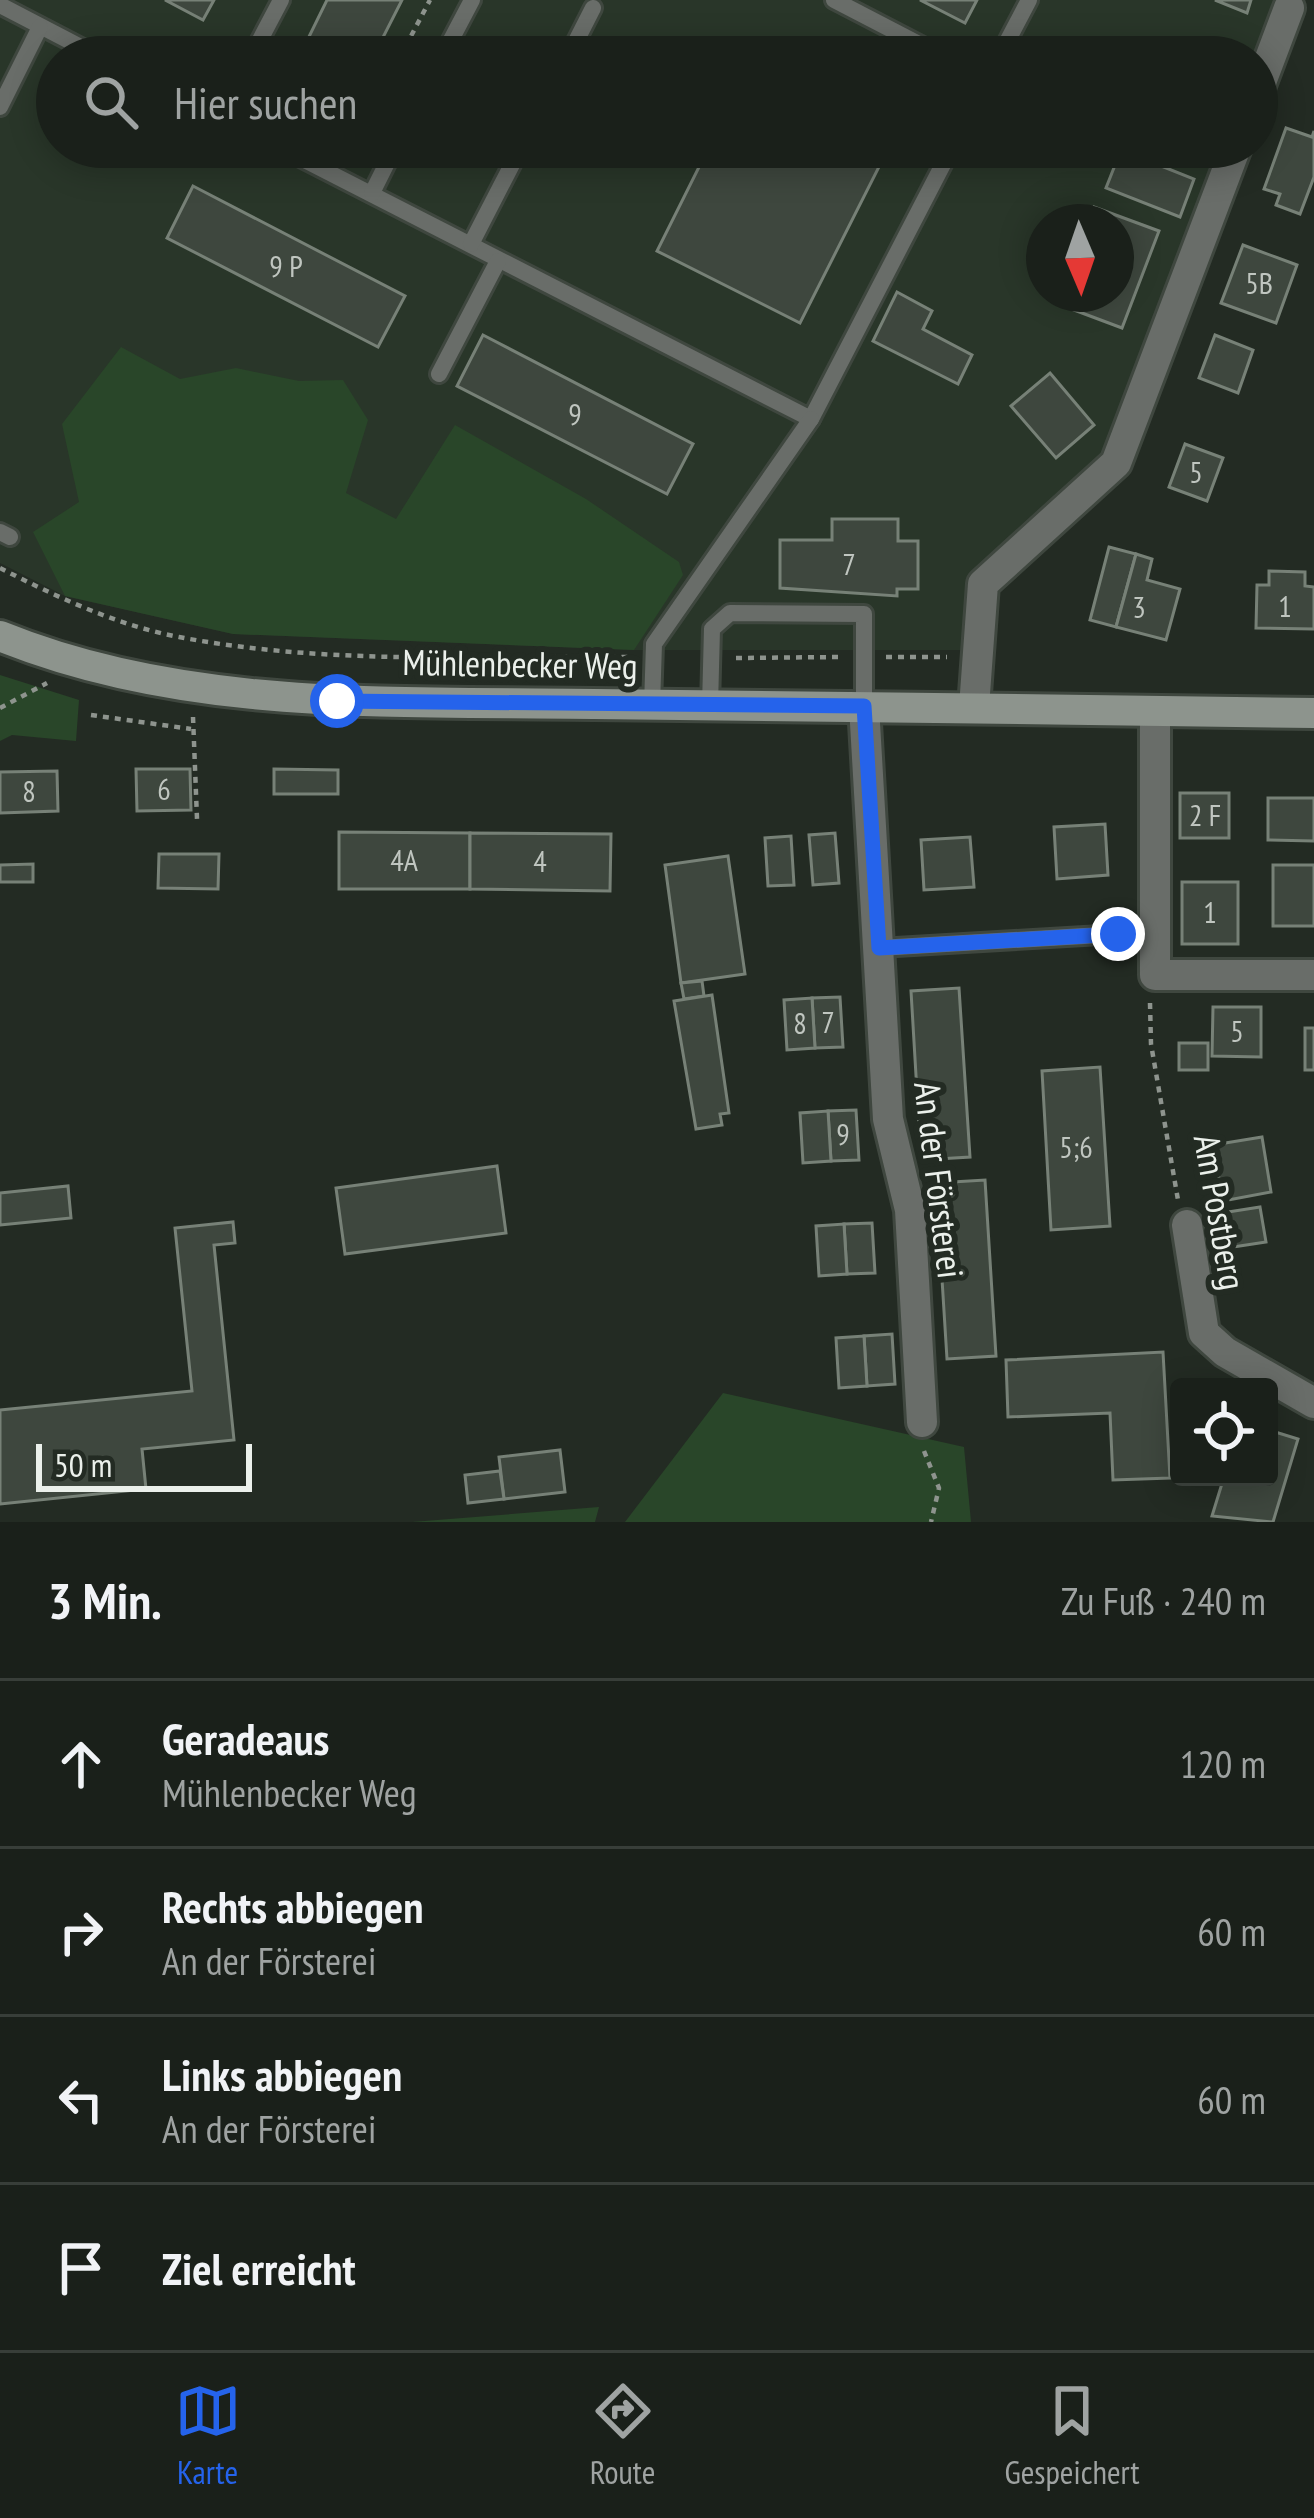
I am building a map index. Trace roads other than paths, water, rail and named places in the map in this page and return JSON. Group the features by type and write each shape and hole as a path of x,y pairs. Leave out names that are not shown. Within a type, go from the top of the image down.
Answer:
{"main road":[{"name":"Mühlenbecker Weg","path":"0,637 83,664 269,696 1314,713"}],"street":[{"path":"1278,37 1289,8"},
{"path":"974,707 983,584 1116,463 1229,168"},
{"name":"An der Försterei","path":"864,706 888,1119 910,1210 922,1422"},
{"path":"1155,711 1155,975 1314,975"},
{"name":"Am Postberg","path":"1187,1225 1204,1333 1225,1352 1314,1402"}],"lane":[{"path":"262,36 281,0"},
{"path":"453,36 472,0"},
{"path":"834,0 903,36"},
{"path":"1010,36 1029,0"},
{"path":"0,5 58,36"},
{"path":"579,36 593,8"},
{"path":"0,106 40,27"},
{"path":"321,168 811,419"},
{"path":"372,193 384,168"},
{"path":"471,244 510,168"},
{"path":"652,705 654,644 811,419 941,168"},
{"path":"439,374 498,261"},
{"path":"710,706 712,629 730,613 864,614 864,706"},
{"path":"879,948 1118,934"}]}
